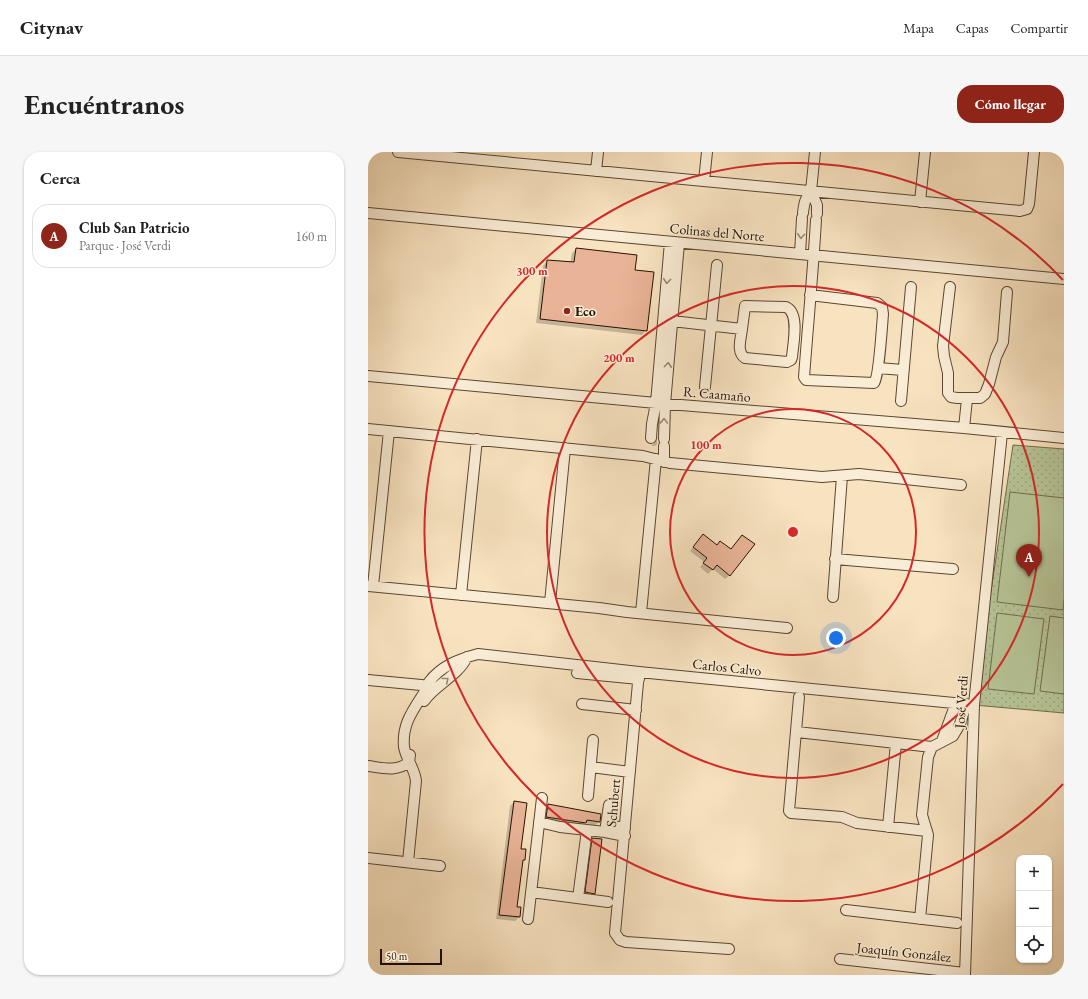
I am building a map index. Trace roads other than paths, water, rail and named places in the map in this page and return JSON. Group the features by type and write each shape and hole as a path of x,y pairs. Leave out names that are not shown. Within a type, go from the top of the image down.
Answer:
{"street":[{"path":"398,152 456,155 596,171 1024,211 1027,209 1029,204 1034,152"},
{"path":"596,171 598,152"},
{"path":"704,181 707,152"},
{"path":"810,295 880,304 883,314 878,368 874,383 806,380 804,377 810,295 817,217 817,204 811,191 815,152"},
{"path":"920,202 925,152"},
{"path":"800,254 804,203 806,197 811,191"},
{"name":"Colinas del Norte","path":"368,213 1064,279"},
{"path":"657,459 651,441 652,424 660,403 672,321 675,242"},
{"path":"640,613 657,459 664,442 660,403 675,242"},
{"path":"705,387 717,265"},
{"path":"901,401 911,287"},
{"path":"950,287 943,346 948,373 948,393 951,396 968,399 980,398 985,394 989,384 996,357 1003,342 1007,292"},
{"path":"745,306 786,307 791,309 794,314 794,325 791,360 787,362 745,358 740,352 742,329 745,306"},
{"path":"672,321 742,329"},
{"path":"878,368 903,370"},
{"name":"R. Caamaño","path":"368,376 1064,438"},
{"path":"964,428 968,399"},
{"path":"368,429 565,448 822,477 859,474 962,485"},
{"path":"388,431 370,586 787,628"},
{"name":"José Verdi","path":"965,974 970,704 1002,433"},
{"path":"461,595 477,439"},
{"path":"550,603 565,448"},
{"path":"832,598 842,476"},
{"path":"835,559 953,569"},
{"name":"Carlos Calvo","path":"429,688 437,674 450,664 478,654 639,675 970,704"},
{"path":"577,673 639,675"},
{"name":"Schubert","path":"639,675 615,928 617,937 626,942 729,949"},
{"path":"368,680 429,688"},
{"path":"408,862 416,776 404,748 406,726 411,712 429,688"},
{"path":"800,697 789,811 791,813 842,818 857,823 928,831"},
{"path":"942,741 956,703"},
{"path":"582,704 636,710"},
{"path":"920,919 928,831 922,815 928,757 932,747 953,736 970,704"},
{"path":"797,732 932,747"},
{"path":"588,796 593,740"},
{"path":"888,827 896,743"},
{"path":"368,766 400,768 409,762"},
{"path":"591,767 630,772"},
{"path":"528,919 542,798"},
{"path":"606,829 609,805"},
{"path":"539,822 560,827 586,830 606,829 625,832"},
{"path":"578,898 586,830"},
{"path":"368,858 440,866"},
{"path":"531,892 608,902"},
{"path":"846,910 957,923"},
{"name":"Joaquín González","path":"840,959 965,974"}],"place":[{"name":"Eco","path":"567,311"},
{"name":"Club San Patricio","path":"1029,577"}]}
